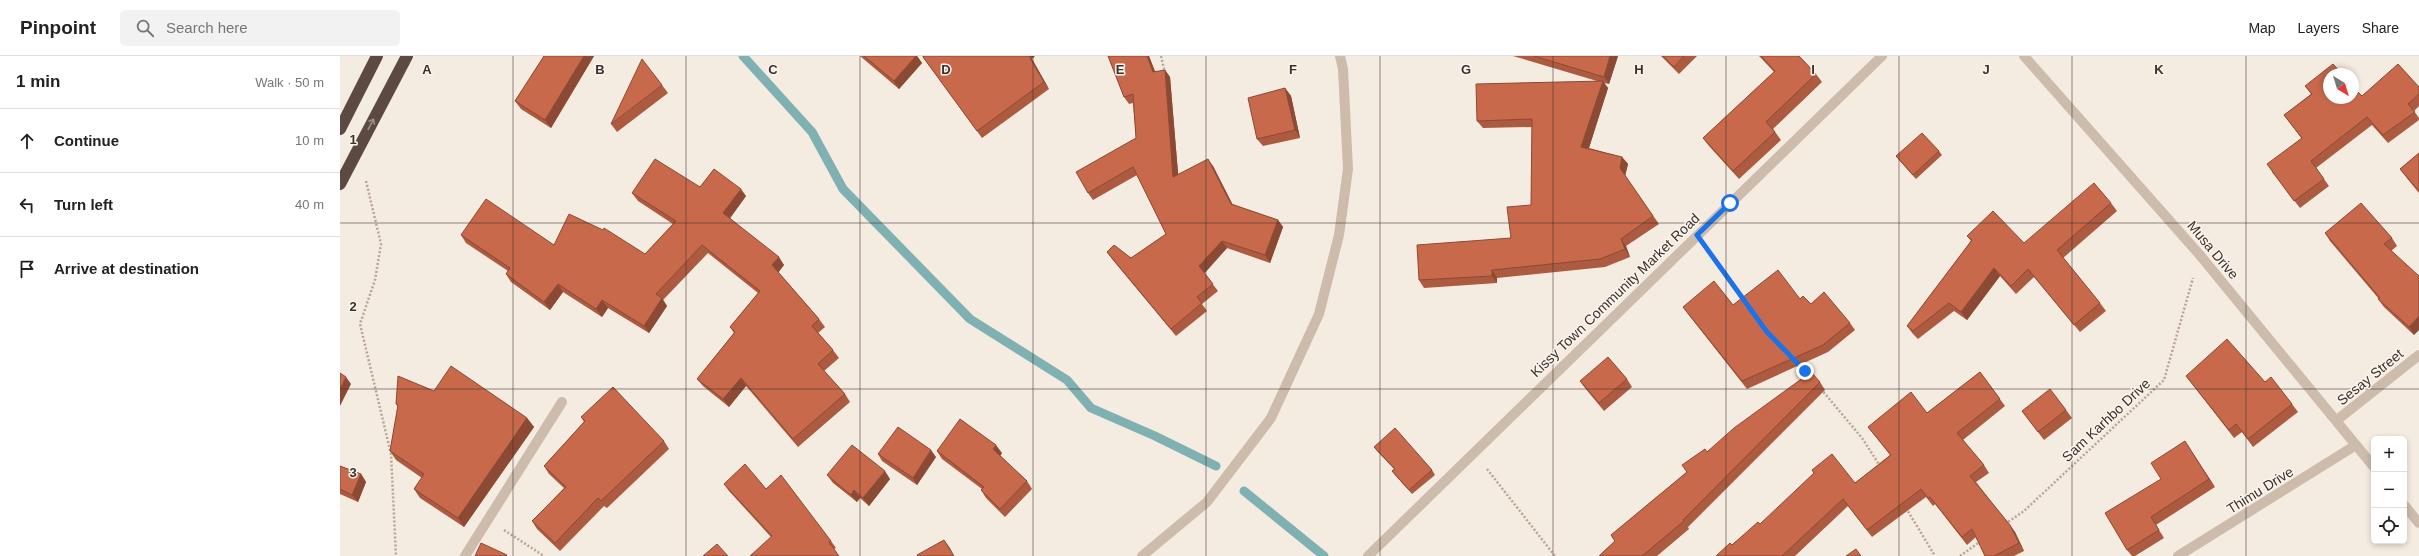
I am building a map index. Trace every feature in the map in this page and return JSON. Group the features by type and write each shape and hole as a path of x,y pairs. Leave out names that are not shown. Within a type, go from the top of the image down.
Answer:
{"highway":[{"path":"340,129 377,56"},
{"path":"340,184 407,56"}],"street":[{"path":"1142,556 1207,502 1271,418 1319,314 1339,235 1348,169 1340,56"},
{"name":"Kissy Town Community Market Road","path":"1368,556 1474,451 1882,56"},
{"name":"Musa Drive","path":"2024,56 2199,254 2337,420 2371,463"},
{"name":"Sesay Street","path":"2337,420 2419,355"},
{"path":"465,556 562,402"},
{"name":"Thimu Drive","path":"2178,556 2356,445"},
{"path":"2406,508 2419,523"}],"path":[{"path":"1161,56 1167,79"},
{"path":"356,152 366,181 381,244 375,280 360,324 391,454 396,556"},
{"path":"1697,235 1748,306"},
{"name":"Sam Karhbo Drive","path":"2004,525 2024,511 2164,380 2199,254"},
{"path":"1793,359 1814,381"},
{"path":"1819,386 1862,438 1883,471"},
{"path":"1474,451 1555,556"},
{"path":"1904,504 1935,556"},
{"path":"488,520 544,556"},
{"path":"1960,556 1985,538"}],"building":[{"path":"544,56 584,56 545,120 515,101"},
{"path":"864,56 916,56 894,81"},
{"path":"923,56 1029,56 1044,82 977,131"},
{"path":"1108,56 1147,56 1153,72 1165,70 1173,177 1208,159 1231,204 1278,220 1265,255 1222,241 1199,266 1213,284 1197,297 1202,303 1171,329 1107,252 1114,245 1131,258 1166,234 1133,167 1088,193 1076,172 1136,138 1133,94 1124,97"},
{"path":"1534,56 1610,56 1604,77"},
{"path":"1663,56 1684,56 1674,67"},
{"path":"1761,56 1799,56 1816,74 1766,122 1775,132 1733,171 1703,138 1775,71"},
{"path":"642,59 662,85 611,124"},
{"path":"2333,64 2337,68 2328,68"},
{"path":"2398,64 2419,87 2419,94 2408,104 2415,112 2383,135 2367,117 2311,161 2324,179 2294,201 2267,164 2302,138 2284,115 2312,94 2305,86 2323,72 2323,104 2359,104 2359,93 2362,96"},
{"path":"1603,81 1581,147 1622,157 1620,168 1653,216 1621,239 1625,249 1600,259 1492,270 1492,276 1419,280 1417,245 1511,238 1507,207 1531,205 1532,119 1477,121 1476,84"},
{"path":"1285,88 1295,130 1257,139 1248,98"},
{"path":"1922,133 1939,151 1913,175 1896,156"},
{"path":"2419,153 2419,191 2400,169"},
{"path":"655,159 700,187 714,169 741,189 723,213 779,257 772,265 819,319 812,326 833,350 818,364 845,394 793,439 741,378 723,399 697,379 735,332 730,327 760,291 702,245 656,294 662,298 644,326 602,300 596,309 558,284 544,302 506,274 510,268 461,235 486,199 554,245 569,214 603,230 604,228 645,254 676,221 632,193"},
{"path":"2094,183 2111,203 2057,250 2100,303 2074,325 2028,269 2011,286 1994,268 1961,312 1949,303 1913,331 1907,326 1972,240 1967,236 1993,211 2024,243"},
{"path":"2361,203 2392,238 2384,244 2419,276 2419,316 2409,327 2378,299 2380,298 2325,233"},
{"path":"1778,270 1800,299 1803,296 1811,304 1824,292 1850,323 1823,345 1742,381 1683,307 1714,281 1733,305"},
{"path":"2227,339 2265,382 2271,377 2292,404 2248,439 2236,424 2229,430 2186,376"},
{"path":"1608,357 1627,379 1599,403 1580,381"},
{"path":"451,366 527,418 458,518 414,489 424,474 390,451 398,405 396,404 398,376 434,391"},
{"path":"1811,372 1820,382 1683,520 1684,521 1642,556 1599,556 1615,541 1611,535 1687,472 1682,465 1705,449 1707,452 1734,428"},
{"path":"1980,372 2000,399 1957,433 1984,465 1970,476 2010,525 2019,543 1994,556 1985,556 1972,529 1962,537 1930,497 1928,498 1921,489 1867,530 1843,499 1782,556 1716,556 1730,543 1732,545 1758,522 1760,524 1814,473 1812,470 1832,454 1855,483 1891,455 1868,427 1911,392 1927,413"},
{"path":"340,373 346,377 340,389"},
{"path":"613,387 664,441 601,501 598,498 555,543 532,521 566,487 544,466 585,421 581,417"},
{"path":"2050,389 2066,410 2038,432 2022,411"},
{"path":"960,419 996,445 993,449 1027,481 1000,509 981,490 984,487 937,451"},
{"path":"898,427 931,450 913,478 878,454"},
{"path":"1395,428 1432,470 1409,490 1392,471 1395,469 1374,447"},
{"path":"2185,441 2209,479 2151,517 2159,530 2127,550 2105,513 2161,479 2151,463"},
{"path":"852,445 885,471 863,498 854,490 851,495 827,475"},
{"path":"745,464 766,489 781,475 831,541 829,542 839,556 750,556 772,536 724,484"},
{"path":"340,466 361,474 352,495 340,489"},
{"path":"944,540 954,556 917,555"},
{"path":"481,543 507,555 475,556"},
{"path":"717,544 728,556 703,556"},
{"path":"1856,549 1861,556 1846,556"}],"waterway":[{"path":"743,56 812,132 843,189 970,319 1067,380 1091,408 1155,436 1216,466"},
{"path":"1244,491 1324,556"}],"route":[{"path":"1730,203 1697,235 1767,332 1805,371"}]}
